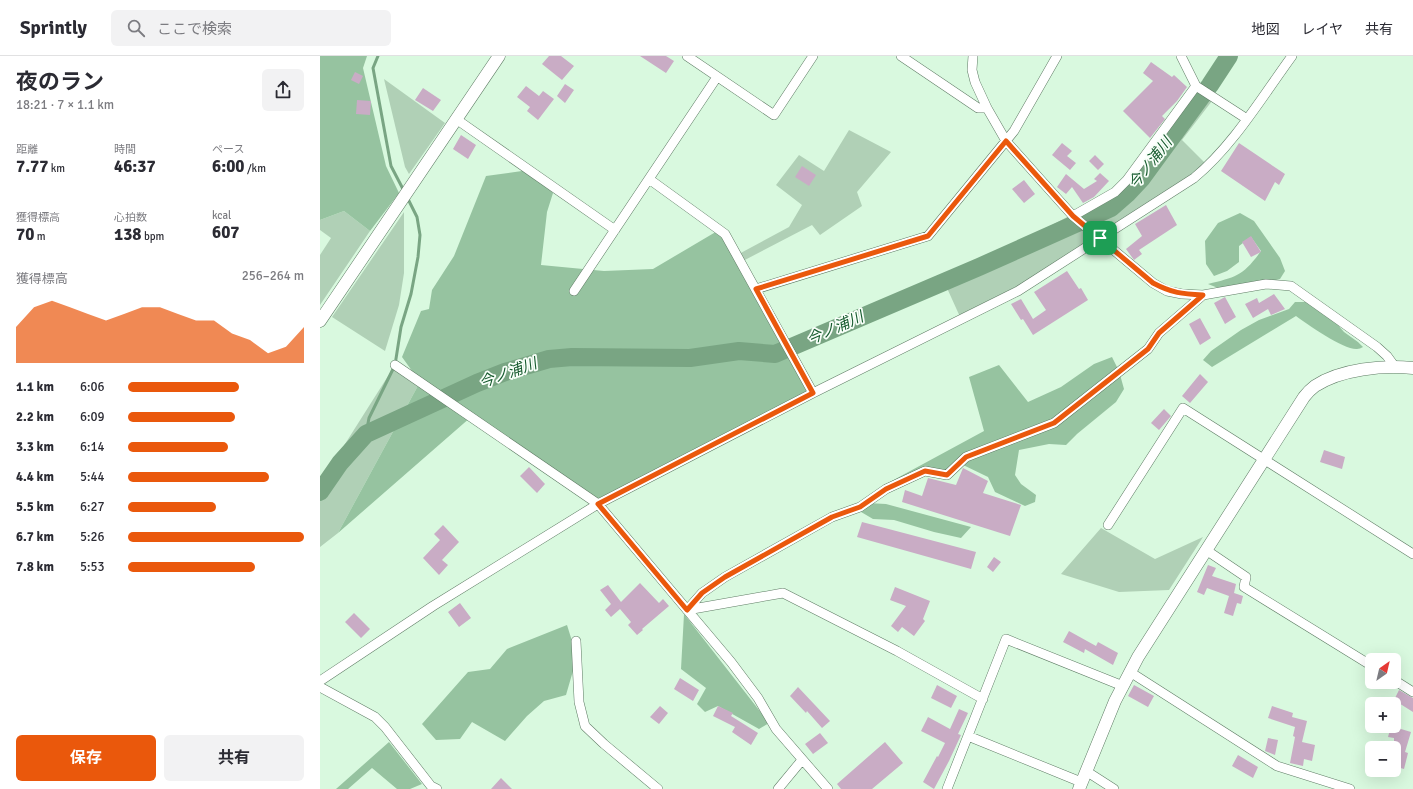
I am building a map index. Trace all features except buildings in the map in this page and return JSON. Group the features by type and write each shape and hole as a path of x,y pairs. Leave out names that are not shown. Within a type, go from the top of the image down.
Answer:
{"street":[{"path":"321,319 499,56"},
{"path":"687,56 774,115 813,56"},
{"path":"900,56 978,108 987,108"},
{"path":"974,56 972,70 975,82 987,108 1006,141 1073,216 1153,283 1167,291 1182,294 1203,295 1266,284 1291,286 1377,347 1387,356 1395,367"},
{"path":"756,289 928,236 1014,131 1057,56"},
{"path":"1180,56 1196,86 1246,119"},
{"path":"320,681 433,606 598,504 813,393 1018,290 1194,178 1210,165 1292,56"},
{"path":"574,291 717,77"},
{"path":"1073,216 1114,192 1127,180 1196,86"},
{"path":"456,119 615,230"},
{"path":"649,179 725,234 813,393"},
{"path":"687,610 702,593 725,577 832,517 860,507 886,489 925,471 947,475 966,457 1054,423 1148,349 1159,333 1203,295"},
{"path":"395,365 598,504 731,662 758,698 776,728 828,789"},
{"path":"1082,781 1130,672 1151,636 1304,397 1313,387 1325,380 1339,375 1371,368 1413,368"},
{"path":"1108,525 1183,408 1413,554"},
{"path":"1206,550 1246,577 1244,587 1365,662"},
{"path":"687,610 783,593 897,651 983,699"},
{"path":"947,789 1006,639 1123,686"},
{"path":"576,641 579,702 585,726 604,744 658,789"},
{"path":"1130,672 1277,766 1350,789"},
{"path":"1401,684 1413,692"},
{"path":"320,687 375,717 385,727 431,786 437,789"},
{"path":"968,736 1082,781 1114,789"},
{"path":"778,789 802,760"}],"green space":[{"path":"320,56 367,56 363,68 386,166 399,193 370,231 344,211 320,220"},
{"path":"384,79 445,123 409,174 405,167"},
{"path":"1196,86 1212,101 1182,140 1208,166 1038,278 961,319 942,277 1008,248 1115,192"},
{"path":"849,130 891,152 857,192 862,206 820,235 812,225 741,262 737,255 789,227 802,205 776,185 799,155 824,171"},
{"path":"529,170 553,193 547,212 541,265 604,271 653,269 719,230 813,393 598,504 471,417 338,533 420,382 402,357 421,311 429,309 432,290 454,256 486,176"},
{"path":"344,211 370,231 320,305 320,255 331,238 320,230 320,220"},
{"path":"404,212 404,273 399,305 385,351 332,317"},
{"path":"1240,213 1254,221 1280,258 1285,271 1280,279 1252,286 1218,288 1208,284 1232,277 1244,271 1261,251 1251,237 1239,246 1239,262 1227,271 1214,276 1206,264 1205,241 1218,223"},
{"path":"1295,302 1313,302 1326,311 1344,332 1363,347 1359,349 1351,348 1335,341 1296,316 1212,367 1203,360 1211,351 1241,330 1259,320 1289,309"},
{"path":"1112,357 1119,371 1124,389 1116,402 1066,445 1049,444 1019,450 1015,475 1021,484 1036,495 1035,502 1025,506 995,492 988,477 959,463 943,471 888,483 984,431 969,377 999,365 1028,402 1061,387 1094,364"},
{"path":"395,365 420,382 338,533 320,547 320,481"},
{"path":"867,503 886,504 971,527 961,538 934,532 894,520 873,519 856,509"},
{"path":"1101,528 1155,559 1203,537 1169,590 1119,592 1061,574"},
{"path":"684,614 769,723 759,729 718,706 705,712 697,704 706,688 681,669"},
{"path":"567,625 577,657 566,695 544,701 527,716 505,741 472,722 460,739 436,740 422,724 468,672 490,669 507,649"},
{"path":"389,742 422,784 410,789 397,789 372,768 348,789 336,789"}],"waterway":[{"path":"378,56 373,68 391,166 404,191"},
{"name":"今ノ浦川","path":"320,492 340,463 366,434 477,383 505,372 549,359 572,357 690,358 739,351 775,354 979,267 1111,208 1142,178 1210,85 1229,56"},
{"path":"366,434 369,418 395,365 401,327 411,294 418,257 420,235 417,217 407,197"}],"route":[{"path":"1006,141 1073,216 1100,238 1153,283 1167,291 1182,294 1203,295 1159,333 1148,349 1054,423 966,457 947,475 925,471 886,489 860,507 832,517 725,577 702,593 687,610 598,504 813,393 756,289 928,236 1006,141"}]}
